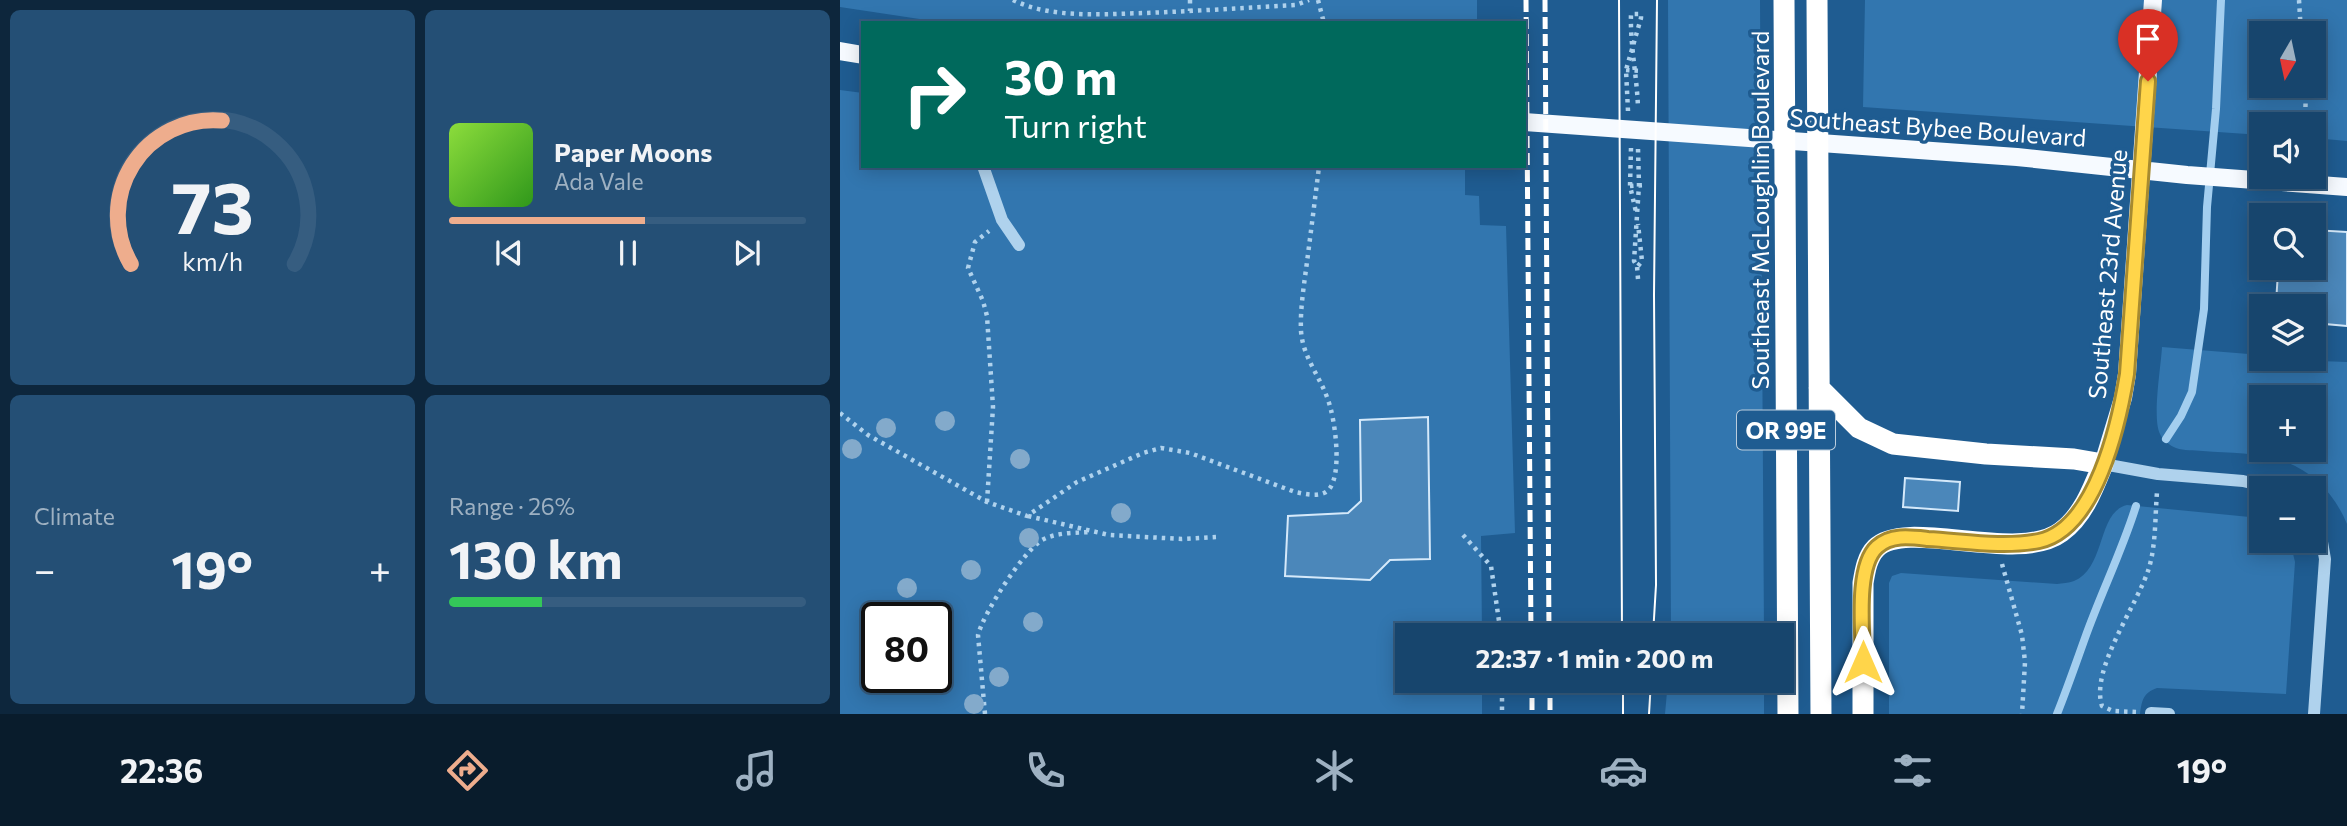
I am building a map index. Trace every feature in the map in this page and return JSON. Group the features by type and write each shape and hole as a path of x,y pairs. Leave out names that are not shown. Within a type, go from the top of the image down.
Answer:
{"highway":[{"name":"Southeast McLoughlin Boulevard","path":"1784,0 1788,714"},
{"name":"OR 99E","path":"1817,0 1821,714"},
{"path":"1819,388 1859,428 1893,444 1986,454 2074,459 2103,464 2093,491 2079,514 2060,534 2041,541 1996,544 1906,537 1890,539 1876,548 1867,563 1863,583 1863,714"}],"main road":[{"name":"Southeast 23rd Avenue","path":"2103,464 2123,398 2127,374 2153,0"},
{"path":"840,51 861,55"},
{"name":"Southeast Bybee Boulevard","path":"1526,122 1888,147 2347,187"}],"street":[{"path":"984,168 1002,220 1019,245"},
{"path":"2103,464 2158,474 2249,482"},
{"path":"2314,714 2324,553"},
{"path":"2151,713 2169,714"}],"path":[{"path":"1013,0 1025,6 1060,12 1109,14 1296,5 1309,0"},
{"path":"1190,0 1190,11"},
{"path":"1318,0 1323,21"},
{"path":"2299,0 2300,21"},
{"path":"1637,109 1639,71 1630,41 1631,14 1641,14 1626,70 1630,186 1641,239 1642,261 1637,266"},
{"path":"1626,70 1639,71"},
{"path":"1638,147 1642,185 1634,261 1638,279"},
{"path":"1027,516 1077,482 1143,453 1161,448 1190,453 1295,492 1312,495 1324,493 1332,486 1336,473 1336,432 1328,400 1306,357 1301,332 1304,285 1319,168"},
{"path":"1630,186 1642,185"},
{"path":"987,502 993,407 986,316 968,268 975,242 1002,220"},
{"path":"840,413 868,436 987,502 1027,516 1091,532"},
{"path":"2151,713 2113,711 2102,706 2098,694 2107,659 2150,566 2158,474"},
{"path":"985,714 978,635 981,625 1026,553 1044,539 1061,534 1091,532 1182,539 1216,537"},
{"path":"1463,535 1491,566 1499,623"},
{"path":"1996,544 2022,635 2025,662 2022,714"},
{"path":"1502,693 1502,714"}],"shaded area":[{"path":"840,0 1477,0 1477,21 933,21 840,7"},
{"path":"1668,0 1760,0 1764,623 1671,623"},
{"path":"1865,0 2347,0 2347,141 2326,139 2326,112 2249,112 2249,134 1863,107"},
{"path":"840,90 861,93 861,168 1465,168 1465,195 1479,196 1480,225 1506,226 1515,533 1481,536 1482,623 1395,623 1395,693 1482,693 1482,714 840,714"},
{"path":"2162,347 2249,354 2249,371 2326,371 2326,361 2347,362 2347,524 2326,490 2326,476 2310,476 2285,462 2326,462 2326,385 2249,385 2249,454 2182,450 2174,447 2160,434 2157,416"},
{"path":"2127,505 2249,517 2249,553 2293,553 2295,562 2286,694 2157,688 2144,698 2140,714 1889,714 1889,583 1892,576 1901,573 2057,584 2072,582 2092,565 2105,529 2117,510"},
{"path":"1667,693 1764,693 1764,714 1665,714"}],"building":[{"path":"2326,231 2347,232 2347,326 2326,324 2326,294 2277,294 2277,280 2326,280"},
{"path":"1428,417 1430,559 1390,560 1370,580 1285,576 1288,516 1348,513 1361,501 1360,420"},
{"path":"1905,478 1960,482 1958,511 1903,507"}],"waterway":[{"path":"2166,439 2192,392 2204,309 2207,207 2216,109 2221,0"},
{"path":"2057,714 2136,506"}],"tram line":[{"path":"1619,0 1622,623"},
{"path":"1654,623 1657,0"},
{"path":"1623,693 1623,714"},
{"path":"1649,714 1650,693"}],"railway":[{"path":"1526,0 1531,623"},
{"path":"1545,0 1549,623"},
{"path":"1532,693 1532,714"},
{"path":"1550,693 1550,714"}],"route":[{"path":"1863,662 1863,583 1867,563 1876,548 1890,539 1906,537 1996,544 2041,541 2060,534 2079,514 2093,491 2117,420 2127,374 2148,81"}]}
